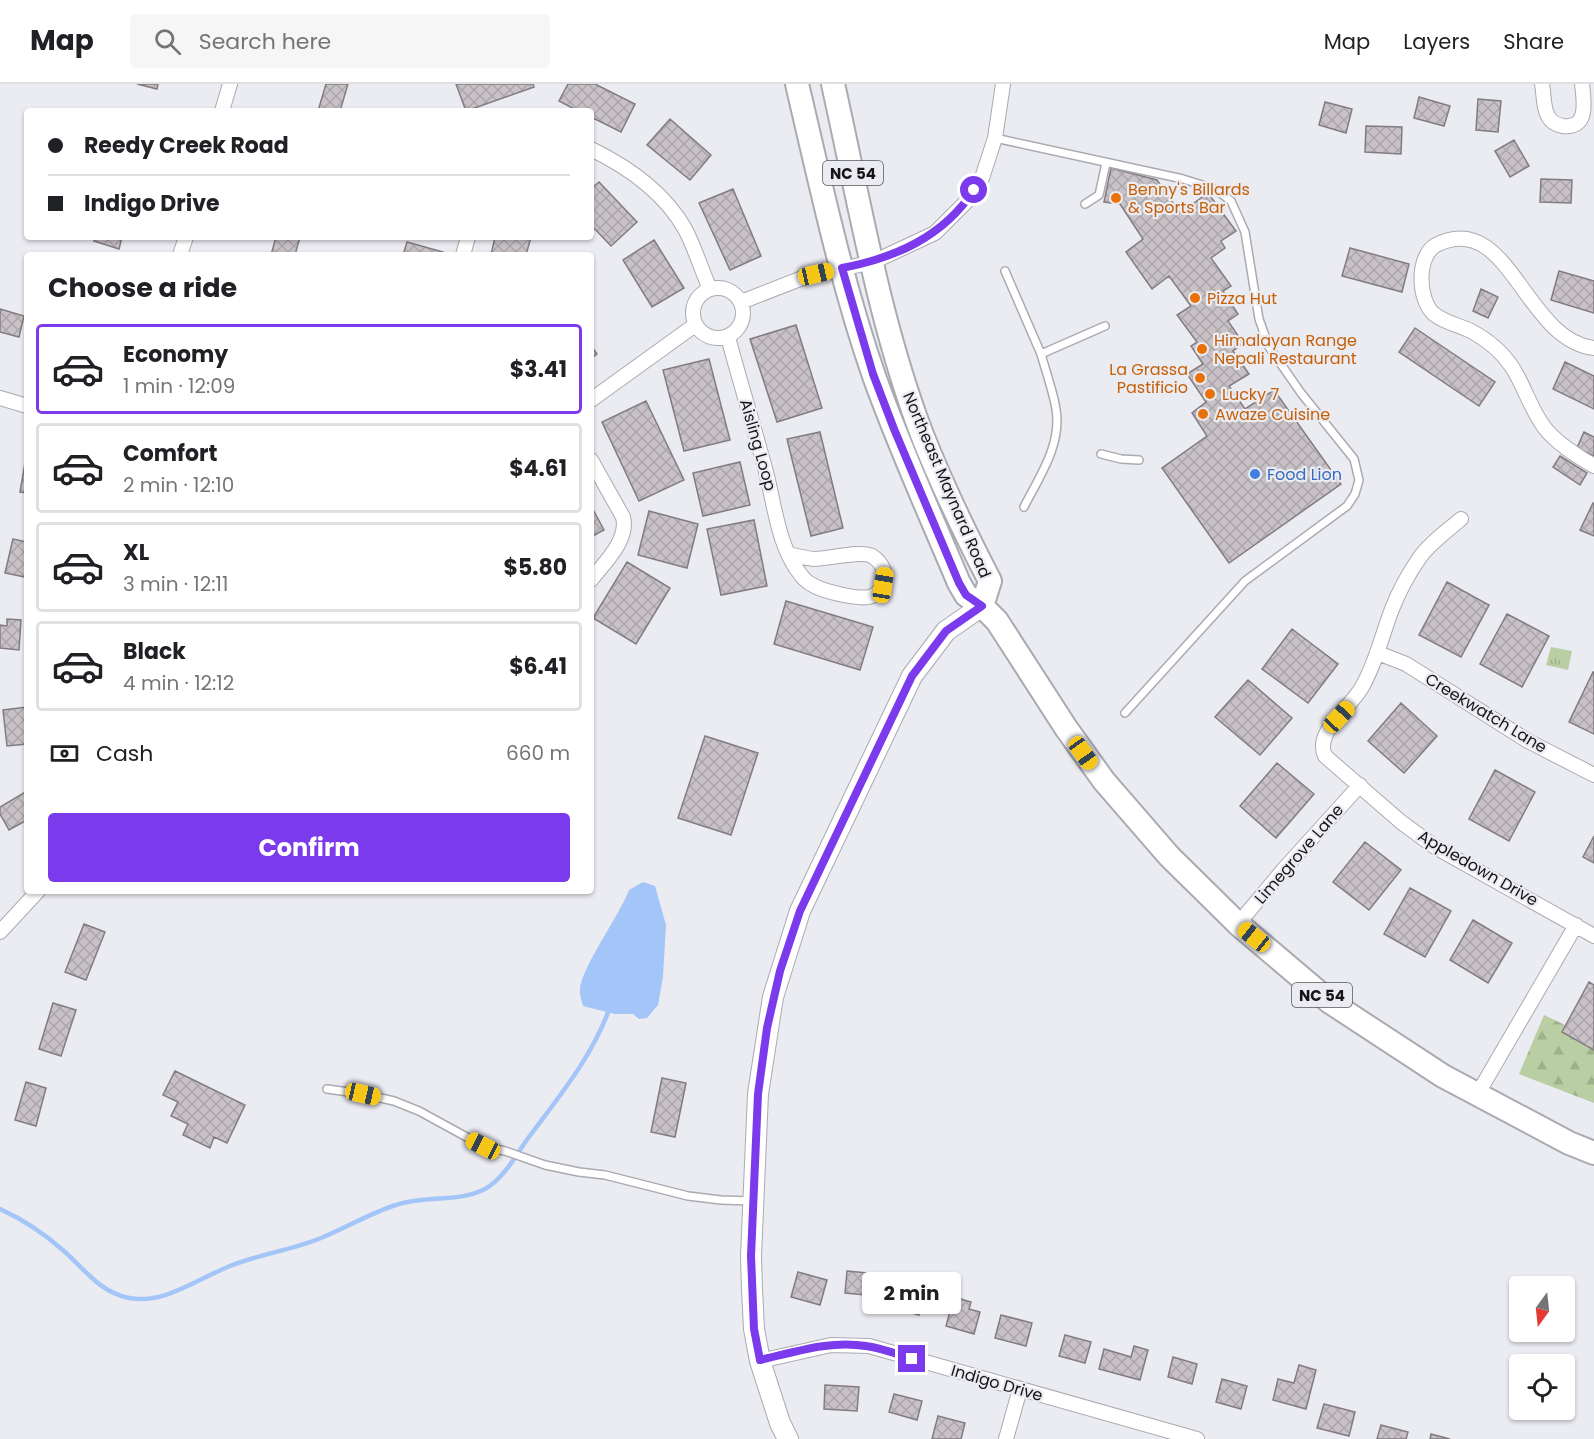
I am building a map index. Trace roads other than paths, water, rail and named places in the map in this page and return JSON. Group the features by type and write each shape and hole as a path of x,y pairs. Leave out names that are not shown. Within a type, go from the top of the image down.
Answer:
{"main road":[{"name":"Northeast Maynard Road","path":"797,84 842,268 873,374 901,448 959,583 966,595 982,606 997,621 1066,728 1104,781 1169,856 1238,924 1330,1002 1443,1076 1569,1143 1594,1153"},
{"name":"Northeast Maynard Road","path":"833,84 888,327 922,433 969,540 990,581 982,606"}],"street":[{"path":"223,108 230,84"},
{"path":"741,302 805,278 873,262 935,233 966,202 982,178 995,138 1003,84"},
{"path":"1542,84 1549,119 1558,125 1569,127 1579,122 1585,108 1582,84"},
{"path":"594,150 642,180 670,209 684,228 710,289"},
{"path":"1594,348 1569,340 1551,327 1502,261 1482,244 1474,240 1453,240 1434,246 1425,260 1420,277 1422,293 1432,313 1446,322 1482,337 1499,352 1512,367 1536,415 1546,429 1563,445 1594,465"},
{"path":"710,289 731,291 741,302 743,318 735,332 728,337 713,338 699,331 695,325 693,308 696,300 710,289"},
{"path":"594,398 695,325"},
{"name":"Aisling Loop","path":"728,337 788,554 800,574 811,584 847,596 866,598 874,595 883,585 885,573 880,561 868,554 814,559 788,554"},
{"path":"0,398 24,405"},
{"path":"594,465 623,518 625,526 623,536 594,576"},
{"name":"Appledown Drive","path":"1461,519 1423,553 1407,577 1392,609 1363,686 1352,703 1326,730 1321,743 1325,756 1401,822 1435,847 1594,936"},
{"path":"788,1439 780,1423 760,1360 754,1329 752,1289 758,1094 767,1028 780,971 800,911 912,676 946,631 982,606"},
{"name":"Creekwatch Lane","path":"1377,653 1406,664 1528,741 1594,775"},
{"name":"Limegrove Lane","path":"1238,924 1360,785"},
{"path":"0,932 35,894"},
{"path":"1477,1095 1576,925"},
{"name":"Indigo Drive","path":"760,1360 823,1346 849,1344 869,1346 1197,1439"},
{"path":"1006,1439 1020,1389"}],"lane":[{"path":"995,138 1183,179 1215,189 1231,201 1245,232 1259,319 1269,347 1301,393 1354,459 1359,480 1355,494 1347,506 1245,581 1125,713"},
{"path":"1085,204 1099,195 1106,163"},
{"path":"1005,271 1041,354 1056,410 1056,429 1050,455 1024,507"},
{"path":"1041,354 1105,326"},
{"path":"1101,454 1139,460"},
{"path":"327,1089 394,1101 483,1146 545,1165 605,1175 688,1196 754,1201"}],"water":[{"path":"643,882 655,886 666,925 663,977 658,1005 647,1018 639,1019 633,1014 615,1014 583,1006 581,983 592,958 629,890"}],"waterway":[{"path":"0,1209 50,1239 101,1286 119,1295 142,1299 168,1294 241,1262 310,1242 396,1205 475,1193 491,1185 508,1168 584,1061 610,1007"}],"place":[{"name":"Benny's Billards & Sports Bar","path":"1116,198"},
{"name":"Pizza Hut","path":"1195,298"},
{"name":"Himalayan Range Nepali Restaurant","path":"1202,349"},
{"name":"La Grassa Pastificio","path":"1200,378"},
{"name":"Lucky 7","path":"1210,394"},
{"name":"Awaze Cuisine","path":"1203,414"},
{"name":"Food Lion","path":"1255,474"}]}
